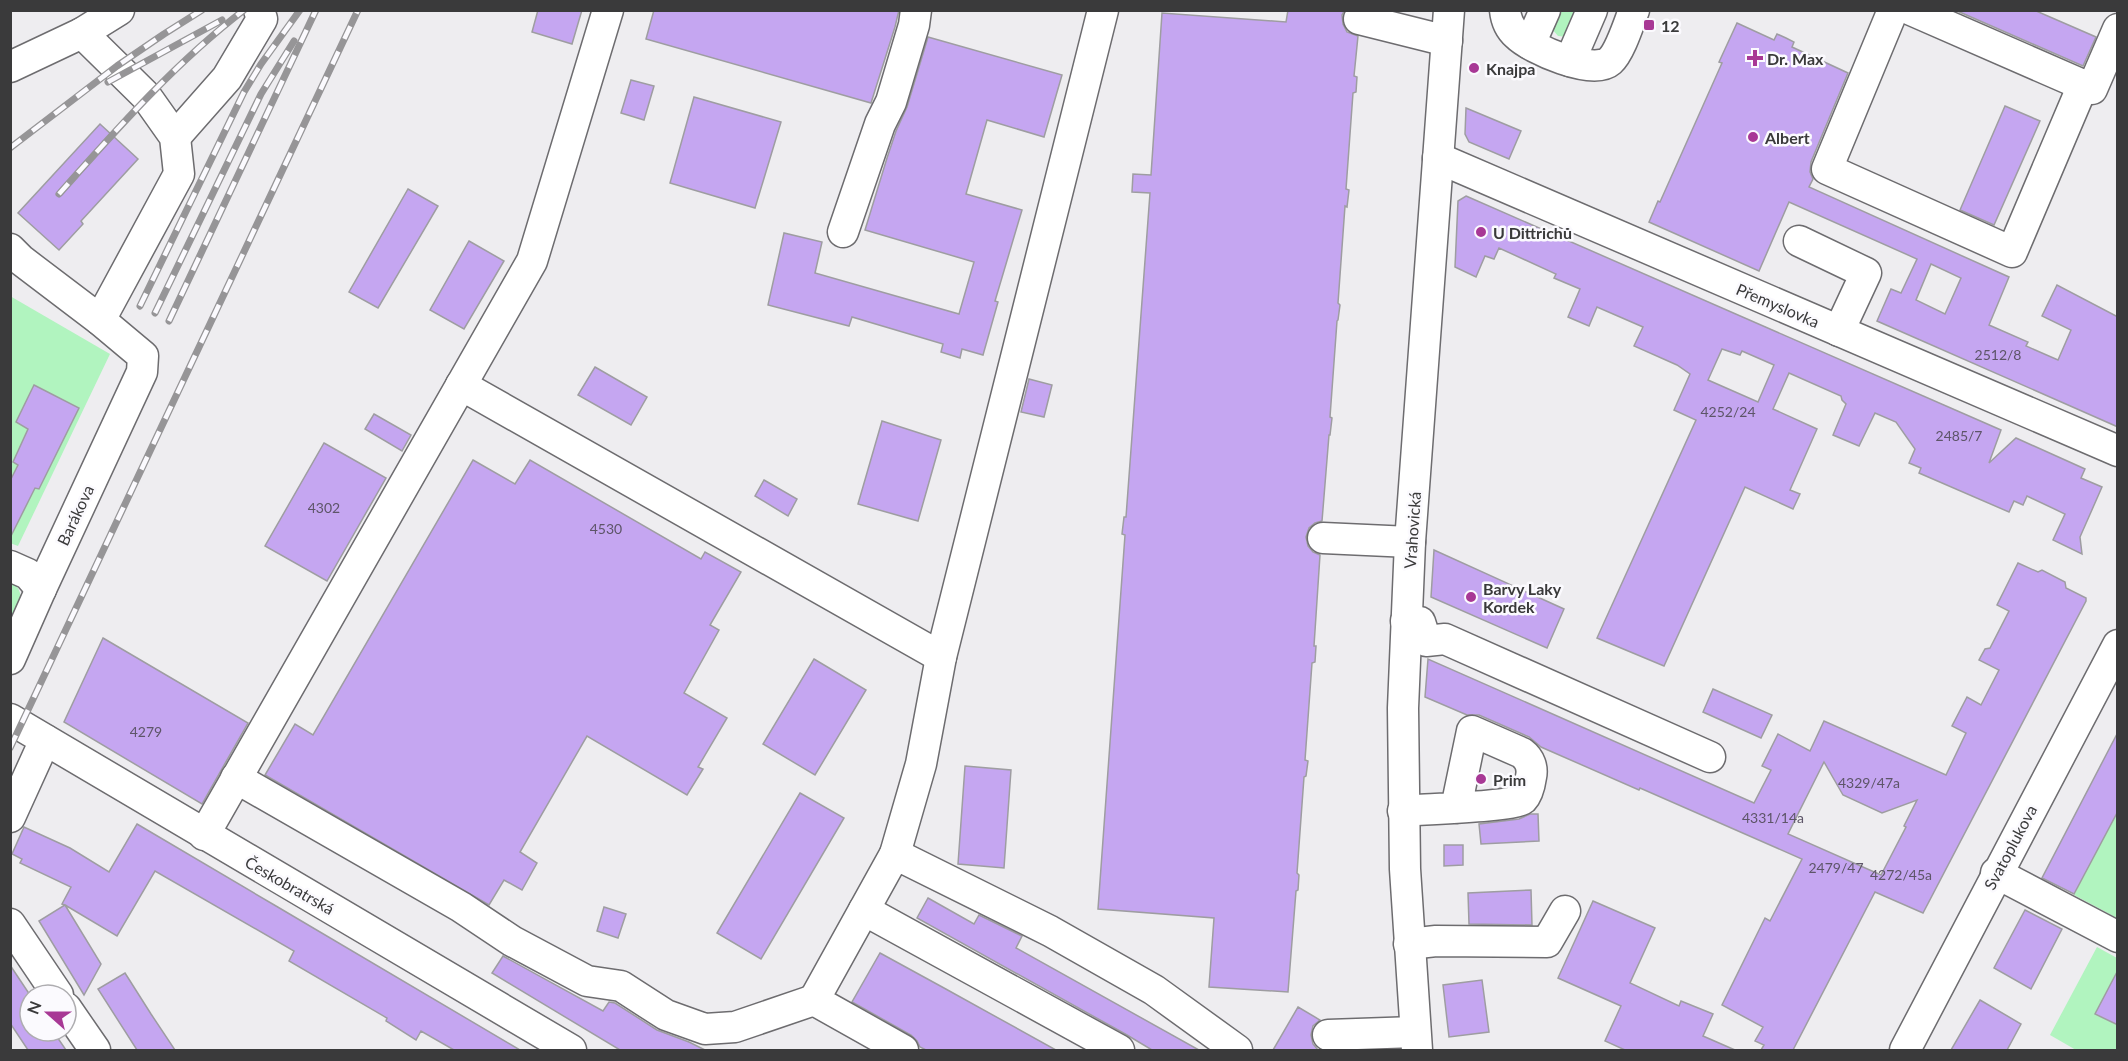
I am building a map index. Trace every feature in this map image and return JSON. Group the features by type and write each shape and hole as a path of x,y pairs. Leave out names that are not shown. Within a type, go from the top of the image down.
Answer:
{"street":[{"path":"10,67 82,33 119,10"},
{"path":"175,137 227,78 262,19 259,10"},
{"path":"204,835 532,261 608,10"},
{"path":"843,232 880,124 891,102 914,25 916,10"},
{"path":"236,778 461,907 512,941 587,981 621,986 666,1015 705,1029 735,1027 814,1000 895,854 921,764 941,657 1103,10"},
{"name":"Vrahovická","path":"1416,1041 1403,811 1403,708 1410,542 1449,10"},
{"path":"1505,10 1509,26 1530,44 1570,61 1590,66 1600,66 1610,61 1634,10"},
{"path":"1530,44 1545,10"},
{"path":"1570,61 1592,10"},
{"path":"1893,10 1827,169 2012,252 2083,85"},
{"path":"1911,10 2092,89 2118,29"},
{"path":"1359,19 1447,42"},
{"path":"10,249 21,260 100,320 179,174 175,137 146,96 82,33"},
{"name":"Přemyslovka","path":"1438,158 2118,451"},
{"path":"1799,241 1866,273 1839,331"},
{"name":"Barákova","path":"10,659 142,372 144,356 100,320"},
{"path":"461,385 941,657"},
{"path":"1323,538 1410,542"},
{"path":"10,566 28,574 41,589"},
{"path":"1406,621 1420,622 1426,641 1445,639 1710,757"},
{"name":"Svatoplukova","path":"1905,1050 1996,873 2118,645"},
{"name":"Českobratrská","path":"10,719 571,1050"},
{"path":"10,817 45,740"},
{"path":"1403,811 1456,808"},
{"path":"895,854 1050,931 1154,990 1238,1050"},
{"path":"1996,873 2118,937"},
{"path":"864,910 1119,1050"},
{"path":"1409,944 1436,941 1547,942 1564,911"},
{"path":"10,924 50,983"},
{"path":"814,1000 903,1050"},
{"path":"78,1026 94,1050"},
{"path":"1328,1035 1416,1041"}],"green space":[{"path":"1558,11 1582,11 1569,37 1558,36 1552,29"},
{"path":"10,296 110,354 18,546 10,543"},
{"path":"11,581 17,586 21,599 19,613 11,634"},
{"path":"2117,811 2117,918 2074,895"},
{"path":"2097,947 2117,958 2117,1050 2076,1050 2050,1035"}],"building":[{"path":"538,10 582,10 572,44 532,32"},
{"path":"654,10 899,10 871,103 646,39"},
{"path":"1288,10 1345,10 1342,15 1347,32 1358,36 1354,76 1357,77 1356,92 1353,93 1346,189 1349,190 1347,207 1345,206 1338,303 1340,305 1330,417 1332,418 1322,521 1309,528 1306,537 1308,546 1320,555 1315,662 1312,663 1305,760 1308,761 1304,777 1297,873 1299,875 1298,890 1296,891 1288,992 1209,987 1214,918 1098,909 1125,535 1122,534 1124,517 1126,517 1150,193 1132,192 1133,174 1151,175 1162,13 1286,22"},
{"path":"1955,10 2034,10 2096,37 2083,66"},
{"path":"1737,23 1774,40 1777,34 1786,38 1794,42 1792,47 1848,73 1811,162 1810,172 1813,179 1809,187 2009,277 1989,325 2028,342 2026,346 2058,360 2071,330 2042,316 2057,285 2118,317 2118,427 1877,321 1891,289 1901,293 1917,259 1789,202 1759,271 1649,222 1722,63 1719,62","holes":["1931,264 1961,278 1945,314 1916,300"]},
{"path":"928,37 1062,75 1044,137 987,120 966,194 1022,210 995,301 998,302 983,355 962,349 960,358 941,352 943,344 852,317 849,326 768,305 784,233 822,242 815,273 959,314 974,262 865,230"},
{"path":"631,80 654,86 644,120 621,113"},
{"path":"694,97 781,122 755,208 670,183"},
{"path":"2005,106 2040,121 1994,225 1960,210"},
{"path":"1466,108 1521,131 1509,159 1469,142 1465,134"},
{"path":"100,124 138,159 81,221 83,224 59,250 18,213"},
{"path":"408,189 438,206 378,308 349,292"},
{"path":"1466,196 2001,430 1989,463 2016,438 2085,469 2081,478 2102,487 2080,537 2082,554 2053,540 2065,514 2027,496 2023,505 2014,501 2009,512 1919,473 1921,468 1909,463 1915,449 1896,422 1875,413 1859,446 1833,435 1846,404 1841,396 1789,373 1773,409 1817,429 1790,490 1800,494 1793,509 1745,487 1664,666 1597,638 1696,420 1674,410 1690,374 1677,365 1634,346 1643,327 1597,307 1589,326 1568,317 1580,289 1554,278 1556,274 1499,248 1494,259 1485,256 1476,277 1455,267 1458,201","holes":["1722,349 1740,355 1742,351 1774,365 1758,402 1708,380"]},
{"path":"469,241 504,261 464,329 430,310"},
{"path":"595,367 647,397 631,425 578,395"},
{"path":"1029,379 1052,385 1044,417 1021,412"},
{"path":"34,385 79,408 39,489 35,488 10,538 10,481 18,465 13,462 28,429 16,422"},
{"path":"374,414 411,435 402,451 365,429"},
{"path":"882,421 941,440 918,521 858,504"},
{"path":"324,443 386,478 327,581 265,546"},
{"path":"473,460 515,484 530,460 701,559 705,552 741,572 710,625 719,630 684,693 727,718 698,767 703,769 687,795 587,736 520,852 537,863 522,890 504,880 489,905 265,775 295,724 313,735"},
{"path":"764,480 797,499 788,516 755,496"},
{"path":"1434,550 1564,609 1547,648 1431,597"},
{"path":"2018,563 2038,572 2042,570 2065,582 2066,588 2086,598 1923,913 1875,892 1793,1050 1761,1050 1764,1045 1755,1041 1763,1027 1722,1005 1765,918 1770,921 1802,859 1541,747 1529,737 1479,715 1467,715 1425,697 1428,659 1754,803 1771,770 1762,766 1778,734 1810,751 1824,721 1946,775 1966,733 1952,726 1967,697 1981,705 1999,670 1979,660 1985,649 1990,648 2009,611 1997,605","holes":["1824,762 1843,795 1882,813 1917,800 1881,875 1788,834"]},
{"path":"103,638 248,723 202,804 64,722"},
{"path":"814,659 866,690 815,775 763,744"},
{"path":"1713,689 1772,715 1761,738 1703,712"},
{"path":"2118,732 2118,811 2074,894 2042,878"},
{"path":"965,766 1011,770 1004,868 958,864"},
{"path":"800,793 844,818 761,959 717,933"},
{"path":"1530,814 1538,814 1539,841 1481,844 1479,824 1519,819"},
{"path":"137,824 520,1050 454,1050 421,1031 416,1040 386,1021 387,1018 289,961 294,951 155,871 117,936 62,904 71,887 20,863 22,859 12,854 24,827 70,848 109,872"},
{"path":"1444,845 1463,845 1463,865 1444,866"},
{"path":"1531,890 1532,925 1469,924 1468,893"},
{"path":"928,898 974,924 979,915 1022,936 1016,948 1199,1050 1152,1050 917,918"},
{"path":"1593,901 1655,928 1630,983 1679,1006 1681,1001 1713,1014 1703,1036 1735,1050 1625,1050 1605,1041 1621,1006 1558,978"},
{"path":"65,905 101,964 84,995 78,983 39,921"},
{"path":"604,907 626,914 618,938 597,931"},
{"path":"2025,910 2062,929 2031,989 1994,968"},
{"path":"880,953 1056,1050 926,1050 920,1047 911,1035 852,1002"},
{"path":"503,956 603,1011 609,1002 615,1003 657,1030 705,1050 620,1050 492,973"},
{"path":"10,965 22,983 18,983 18,1035 10,1023"},
{"path":"2118,970 2118,1025 2095,1014"},
{"path":"125,973 175,1050 137,1050 98,989"},
{"path":"1482,980 1489,1032 1449,1037 1443,985"},
{"path":"1980,1000 2021,1024 2007,1050 1951,1050"},
{"path":"1298,1007 1320,1020 1313,1026 1311,1035 1313,1044 1318,1050 1273,1050"},
{"path":"23,1043 61,1043 66,1050 28,1050"}],"railway":[{"path":"10,148 117,66 202,10"},
{"path":"59,194 170,75 244,10"},
{"path":"140,306 244,92 300,10"},
{"path":"169,321 316,10"},
{"path":"10,748 358,10"},
{"path":"108,82 222,20"},
{"path":"155,313 261,94 294,41"}],"place":[{"name":"12","path":"1649,25"},
{"name":"Dr. Max","path":"1755,58"},
{"name":"Knajpa","path":"1474,68"},
{"name":"Albert","path":"1753,137"},
{"name":"U Dittrichů","path":"1481,232"},
{"name":"Barvy Laky Kordek","path":"1471,597"},
{"name":"Prim","path":"1481,779"}]}
